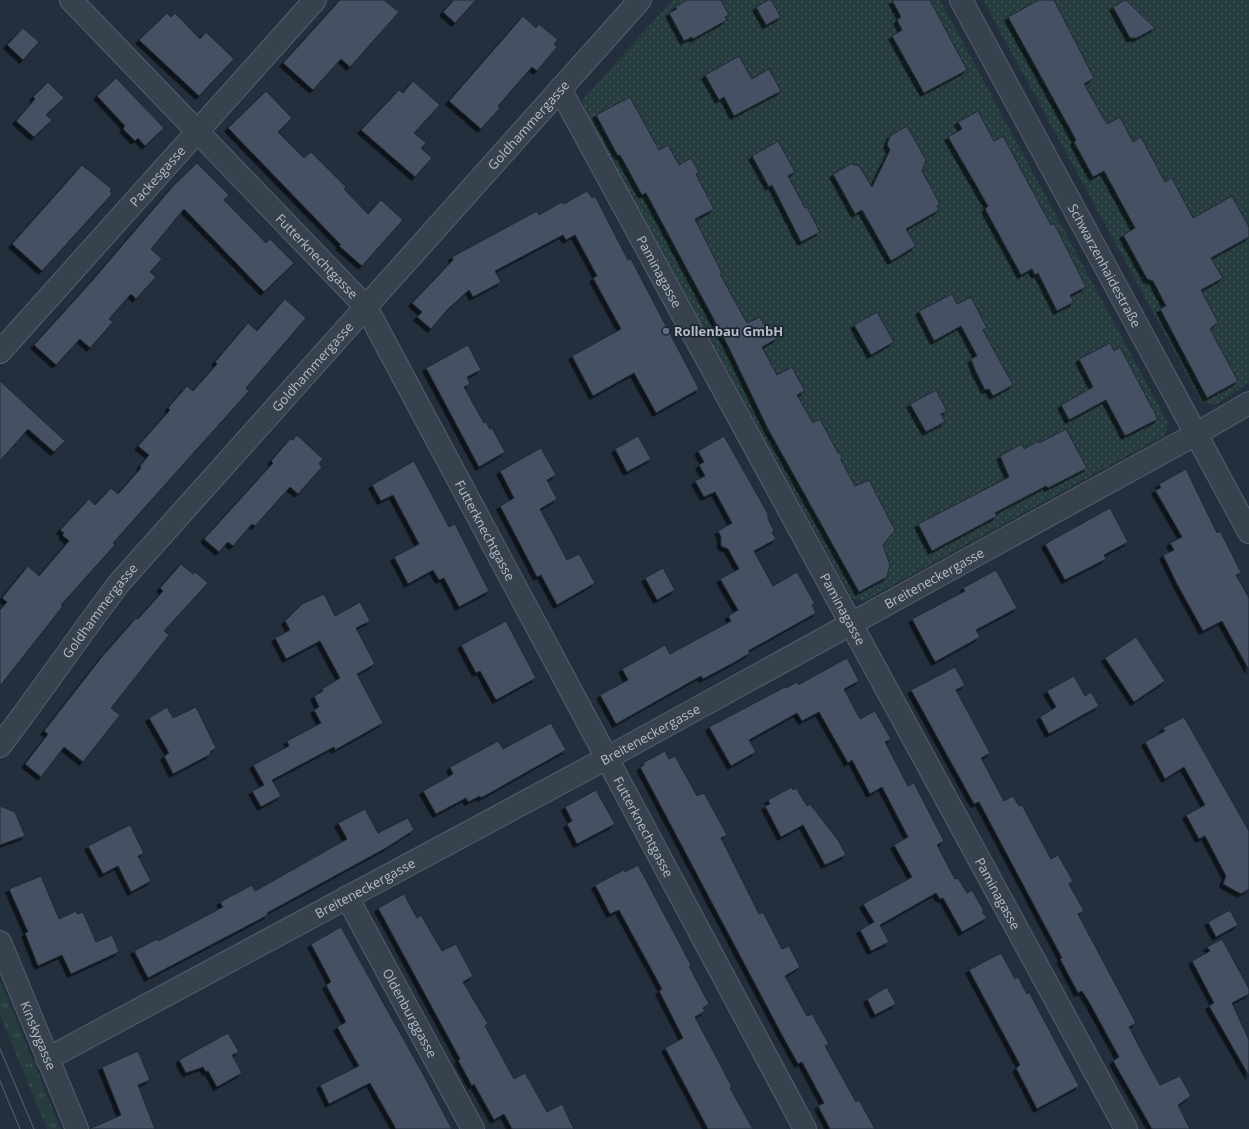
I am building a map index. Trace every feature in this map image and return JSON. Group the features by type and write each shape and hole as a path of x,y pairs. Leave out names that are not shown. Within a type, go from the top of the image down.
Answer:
{"street":[{"name":"Futterknechtgasse","path":"71,0 366,306 805,1129"},
{"name":"Packesgasse","path":"0,352 315,0"},
{"name":"Goldhammergasse","path":"0,746 46,685 78,637 120,582 640,0"},
{"name":"Schwarzenhaidestraße","path":"961,0 1249,532"},
{"name":"Paminagasse","path":"560,89 1126,1129"},
{"name":"Breiteneckergasse","path":"48,1059 607,758 1196,434 1249,403"},
{"name":"Oldenburggasse","path":"347,897 473,1129"},
{"name":"Kinskygasse","path":"0,942 77,1129"}],"green space":[{"path":"673,0 940,0 1168,423 1165,435 864,601 852,598 582,105 583,99"},
{"path":"983,0 1249,0 1249,383 1215,405 1202,402"},
{"path":"0,980 61,1129 47,1129 0,1015"}],"building":[{"path":"340,0 384,0 399,12 350,67 341,59 313,90 283,63"},
{"path":"454,0 476,0 455,23 443,12"},
{"path":"687,0 721,0 729,15 725,17 727,20 693,39 692,37 684,41 669,13 677,9 675,7"},
{"path":"768,0 771,0 781,17 766,25 756,7"},
{"path":"892,0 930,0 967,70 924,93 892,36 902,30 897,20 901,17"},
{"path":"1039,0 1054,0 1094,78 1084,84 1107,124 1120,117 1133,142 1141,137 1165,182 1172,178 1193,218 1232,196 1249,227 1249,237 1211,258 1223,278 1201,290 1218,322 1210,329 1238,381 1207,398 1160,309 1166,306 1153,281 1147,279 1123,235 1135,228 1104,171 1093,177 1074,142 1076,140 1008,17"},
{"path":"1125,0 1155,28 1137,38 1130,38 1113,7"},
{"path":"167,13 171,17 175,13 200,39 206,32 234,59 199,96 139,40"},
{"path":"523,16 536,28 539,24 558,40 554,44 557,47 537,71 532,67 498,106 500,108 481,129 449,101"},
{"path":"23,28 39,42 23,60 7,45"},
{"path":"739,56 752,79 769,69 781,91 734,116 724,97 719,100 705,75"},
{"path":"116,78 164,128 145,146 138,138 135,141 123,129 125,126 97,96"},
{"path":"413,81 440,105 414,133 426,143 421,148 432,158 415,177 361,130 399,90 403,93"},
{"path":"48,82 64,98 46,115 52,120 34,137 16,121 35,99 33,97"},
{"path":"266,91 292,118 278,132 304,158 311,152 346,187 344,189 368,214 381,200 403,220 362,266 339,246 341,245 228,128"},
{"path":"630,97 659,150 668,145 679,165 691,158 699,172 696,174 714,209 695,219 722,273 720,274 747,323 760,317 765,326 770,324 778,338 762,347 777,375 792,367 805,391 797,395 813,423 820,419 838,453 842,454 841,460 855,486 869,480 895,530 883,545 890,565 887,577 859,592 768,429 728,346 646,193 642,195 620,155 618,156 596,115"},
{"path":"978,111 994,141 1003,136 1051,225 1054,223 1086,287 1070,295 1074,302 1057,311 1038,273 1035,275 1032,269 1021,275 985,209 988,206 948,137 962,129 958,122"},
{"path":"907,126 926,160 922,171 940,204 937,206 939,210 906,229 916,246 891,261 862,210 855,214 833,174 851,164 859,166 872,187 890,150 887,145 890,136"},
{"path":"778,141 795,172 788,176 820,232 801,242 772,185 769,187 752,156"},
{"path":"197,163 229,195 224,200 266,243 270,239 294,263 264,292 184,209 151,249 162,259 150,272 156,277 136,299 131,294 109,319 113,322 90,348 80,339 56,365 34,345 91,282 173,186"},
{"path":"82,165 112,189 110,191 112,194 42,271 12,244"},
{"path":"587,191 592,198 595,196 628,260 631,259 699,389 656,413 634,373 593,396 572,356 621,329 593,278 597,276 575,235 566,240 563,235 495,271 501,282 473,297 469,290 447,310 431,329 417,317 422,312 412,303 453,260 452,257 537,211 539,215 562,202 564,204"},
{"path":"952,294 957,304 971,297 987,328 983,330 1013,385 993,396 989,389 985,390 975,370 971,359 977,356 961,326 934,341 919,311"},
{"path":"285,299 306,318 246,388 249,391 113,543 115,545 61,605 63,606 0,686 0,610 7,602 2,598 28,566 39,576 69,541 62,535 64,533 60,530 89,499 95,505 111,488 118,494 141,468 140,466 149,455 138,446 170,410 168,408 187,386 193,391 217,364 215,362 248,323 257,331"},
{"path":"877,312 894,342 871,355 854,325"},
{"path":"1110,343 1114,351 1120,347 1158,419 1125,436 1106,400 1069,420 1061,405 1093,387 1079,359"},
{"path":"468,345 481,370 467,377 470,384 464,387 484,423 486,422 490,429 492,428 505,452 479,467 426,368"},
{"path":"0,381 65,441 54,452 28,429 0,461"},
{"path":"936,390 947,411 941,414 945,422 926,432 910,404"},
{"path":"1066,429 1087,468 1048,488 1046,486 995,513 997,516 932,551 918,524 1009,477 1000,456 1022,444 1024,449 1038,441 1039,443"},
{"path":"297,435 323,459 319,464 322,467 298,494 290,487 255,526 252,524 233,546 228,542 219,552 204,539 273,463 271,461 290,439 293,440"},
{"path":"638,436 651,459 627,472 615,449"},
{"path":"724,436 768,514 768,519 774,531 772,532 776,539 754,551 773,586 797,572 815,604 812,605 816,613 748,651 750,653 735,662 703,679 701,676 616,724 600,695 628,680 622,669 665,645 670,654 731,621 728,616 738,610 720,579 739,569 728,549 721,546 721,537 718,531 732,523 715,492 704,497 695,481 705,476 699,465 704,462 698,451"},
{"path":"541,448 556,475 547,480 557,499 540,509 567,560 579,554 595,583 557,605 541,575 537,577 500,506 514,498 500,471"},
{"path":"414,461 449,527 455,524 489,591 459,607 444,578 439,580 433,570 408,584 394,557 419,544 393,495 381,501 372,485"},
{"path":"1186,469 1217,533 1220,531 1233,556 1241,573 1236,575 1249,598 1249,670 1222,621 1203,631 1163,555 1174,550 1170,543 1182,537 1155,490 1161,488 1159,484"},
{"path":"1110,508 1128,542 1104,555 1106,559 1065,580 1045,544"},
{"path":"181,564 193,574 195,572 208,583 164,631 169,635 111,708 120,715 83,762 64,747 41,777 25,764 48,734 44,731 101,658 136,618 138,619 163,591 160,588"},
{"path":"663,568 675,590 657,600 645,578"},
{"path":"996,570 1017,608 976,630 980,637 935,662 912,619 965,591 963,588"},
{"path":"324,594 335,616 360,602 370,621 356,628 375,664 357,674 383,723 335,750 334,747 272,780 281,796 261,807 252,791 264,785 253,765 289,746 287,741 321,723 314,710 319,707 314,696 323,691 322,689 340,678 320,641 286,659 275,638 290,630 285,621 302,604"},
{"path":"506,621 536,678 496,700 480,671 476,673 461,645"},
{"path":"1136,637 1165,681 1134,702 1105,658"},
{"path":"847,658 859,681 844,689 860,719 875,711 891,739 885,742 908,786 914,783 944,841 937,845 955,879 958,878 967,893 972,890 984,911 982,912 987,918 962,932 943,898 940,899 936,893 880,925 889,942 871,951 860,930 874,922 863,904 912,877 894,845 908,837 882,787 870,794 852,760 848,763 819,712 802,721 797,713 749,740 756,752 731,766 709,727 785,687 786,688 797,682 798,685"},
{"path":"955,667 965,685 956,690 990,753 981,758 1004,801 1013,796 1019,806 1022,805 1051,859 1058,855 1073,881 1069,884 1084,911 1078,914 1136,1023 1129,1027 1160,1085 1180,1076 1191,1096 1178,1105 1190,1129 1152,1129 1113,1061 1119,1057 1089,1002 1082,991 1078,993 1060,959 1062,958 979,802 974,804 911,690"},
{"path":"1074,676 1085,696 1091,692 1099,706 1049,734 1040,717 1056,707 1047,691"},
{"path":"167,707 173,718 196,707 216,748 210,752 211,754 173,774 164,756 169,753 149,718"},
{"path":"1184,717 1249,831 1249,889 1241,894 1223,884 1226,876 1205,836 1199,839 1186,815 1205,805 1184,767 1165,779 1145,742 1165,731 1163,728"},
{"path":"551,723 566,750 481,798 480,796 468,802 466,798 436,814 423,791 453,774 450,767 498,741 503,749"},
{"path":"665,751 669,759 675,756 697,796 704,793 727,835 721,838 759,914 763,912 782,949 789,946 800,967 785,976 807,1016 812,1014 829,1044 825,1046 856,1102 859,1100 875,1129 830,1129 818,1106 824,1103 802,1062 798,1064 783,1037 640,767 644,765 643,763"},
{"path":"792,787 793,790 796,788 807,806 810,804 838,840 846,855 825,865 803,825 781,837 765,806 770,804 768,800"},
{"path":"596,790 615,824 577,844 567,824 572,821 565,807"},
{"path":"0,806 15,812 25,836 0,845"},
{"path":"365,809 378,833 408,818 414,830 386,848 267,913 268,915 148,978 134,951 157,939 158,941 223,907 220,902 252,885 255,891 347,839 338,823"},
{"path":"130,825 144,853 138,856 151,881 131,892 118,866 103,874 88,846"},
{"path":"638,865 691,965 689,966 709,1004 703,1008 705,1011 695,1017 732,1087 730,1088 753,1129 708,1129 665,1048 683,1038 659,991 662,989 619,910 610,914 595,885 624,870 625,872"},
{"path":"41,876 59,919 76,911 77,914 83,912 96,942 112,935 119,952 71,974 62,955 38,966 25,933 28,932 9,889"},
{"path":"404,894 417,918 421,915 442,951 456,944 473,976 463,982 488,1024 485,1026 514,1079 525,1073 547,1112 562,1104 574,1129 512,1129 504,1114 494,1120 474,1084 472,1086 458,1060 460,1059 378,908"},
{"path":"1230,910 1238,925 1216,937 1208,922"},
{"path":"341,927 452,1129 396,1129 370,1083 329,1104 320,1085 359,1066 337,1027 346,1022 326,985 331,982 311,944"},
{"path":"1222,939 1249,989 1249,994 1232,1003 1249,1040 1249,1076 1209,1006 1214,1003 1192,961 1210,951 1207,947"},
{"path":"1001,953 1015,979 1018,977 1027,994 1029,992 1079,1086 1037,1109 1016,1068 1020,1065 969,970"},
{"path":"887,987 896,1004 875,1015 867,999"},
{"path":"228,1033 239,1052 232,1055 242,1073 217,1087 208,1071 206,1072 203,1067 186,1073 179,1060"},
{"path":"138,1051 150,1080 138,1085 155,1129 89,1129 121,1115 102,1067"}],"tram line":[{"path":"0,1049 34,1129"},
{"path":"0,1081 20,1129"}],"place":[{"name":"Rollenbau GmbH","path":"666,331"}]}
